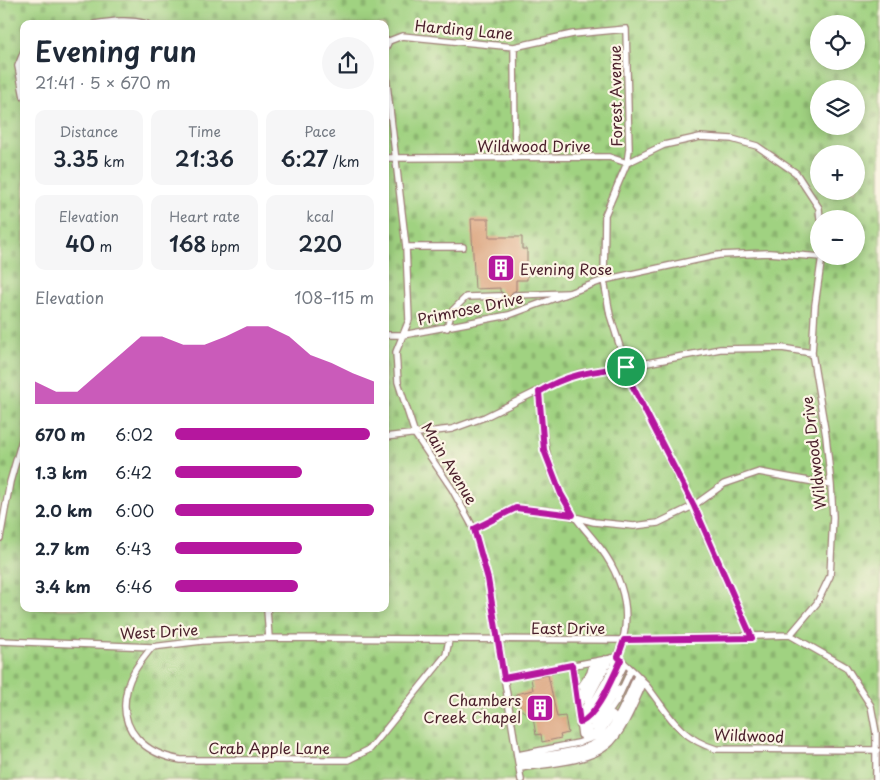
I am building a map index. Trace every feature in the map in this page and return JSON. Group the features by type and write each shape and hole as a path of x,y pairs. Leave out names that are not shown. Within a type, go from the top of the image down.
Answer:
{"lane":[{"path":"114,20 136,20"},
{"name":"Harding Lane","path":"389,42 402,36 514,47 573,34 626,29"},
{"name":"Forest Avenue","path":"626,29 629,150 627,163 605,215 604,280 610,315 632,385 694,506 752,638"},
{"path":"514,47 515,158"},
{"path":"20,61 18,66 20,76"},
{"name":"Main Avenue","path":"389,104 406,247 409,320 396,352 398,382 416,434 452,489 474,529 488,579 521,780"},
{"path":"627,163 664,145 700,137 732,139 757,146 796,173 819,210"},
{"name":"Wildwood Drive","path":"389,158 609,157 627,163"},
{"path":"406,247 463,247"},
{"name":"Primrose Drive","path":"389,335 403,335 509,316 604,280 719,255 769,253 810,256"},
{"name":"Wildwood Drive","path":"790,635 817,603 830,576 833,517 831,485 826,436 812,353 815,305 821,265"},
{"path":"515,295 573,293"},
{"path":"447,328 452,311 466,297 500,296"},
{"path":"389,437 462,426 486,417 552,384 580,373 626,367 720,349 782,348 812,353"},
{"path":"519,761 587,756 607,746 626,719 631,670 624,640 627,607 618,581 606,556 573,515 561,494 544,450 539,392"},
{"path":"0,538 10,482 20,448"},
{"path":"474,529 516,508 573,515 594,522 634,526 658,523 694,506 724,484 758,472 831,485"},
{"path":"267,612 268,638"},
{"path":"790,635 846,668 871,706 876,733 876,780"},
{"name":"East Drive","path":"497,639 624,640 752,638 790,635"},
{"name":"West Drive","path":"1,642 152,647 202,641 268,638 497,639"},
{"name":"Crab Apple Lane","path":"152,647 135,669 126,690 128,722 142,744 167,758 181,760 348,760 370,749 446,655 449,640"},
{"path":"504,678 602,660 631,670"},
{"path":"577,699 590,673 602,660"},
{"path":"577,699 589,691 602,660"},
{"path":"580,728 582,712 593,694 602,660"},
{"path":"572,665 580,728"},
{"path":"580,728 585,716 631,670"},
{"path":"519,761 590,724 631,670"},
{"path":"580,728 595,733 616,702 631,670"},
{"path":"519,761 581,748 601,739 619,713 631,670"},
{"name":"Wildwood","path":"631,670 680,731 699,744 716,749 876,750"}],"green space":[{"path":"0,0 880,0 880,780 0,780"}],"building":[{"name":"Evening Rose","path":"471,219 489,219 489,237 522,237 522,249 527,249 527,280 516,280 516,290 510,295 512,299 504,299 504,294 500,291 500,288 475,289"},
{"name":"Chambers Creek Chapel","path":"548,675 557,717 565,716 568,733 560,735 561,738 542,742 541,734 536,735 533,718 520,709 516,694 533,690 531,678"}],"place":[{"name":"Evening Rose","path":"501,268"},
{"name":"Chambers Creek Chapel","path":"540,708"}],"route":[{"path":"626,367 632,385 694,506 752,638 624,640 618,657 621,660 600,700 588,720 580,723 572,665 504,678 488,579 474,529 516,508 573,515 561,494 544,450 539,392 552,384 580,373 626,367"}]}
